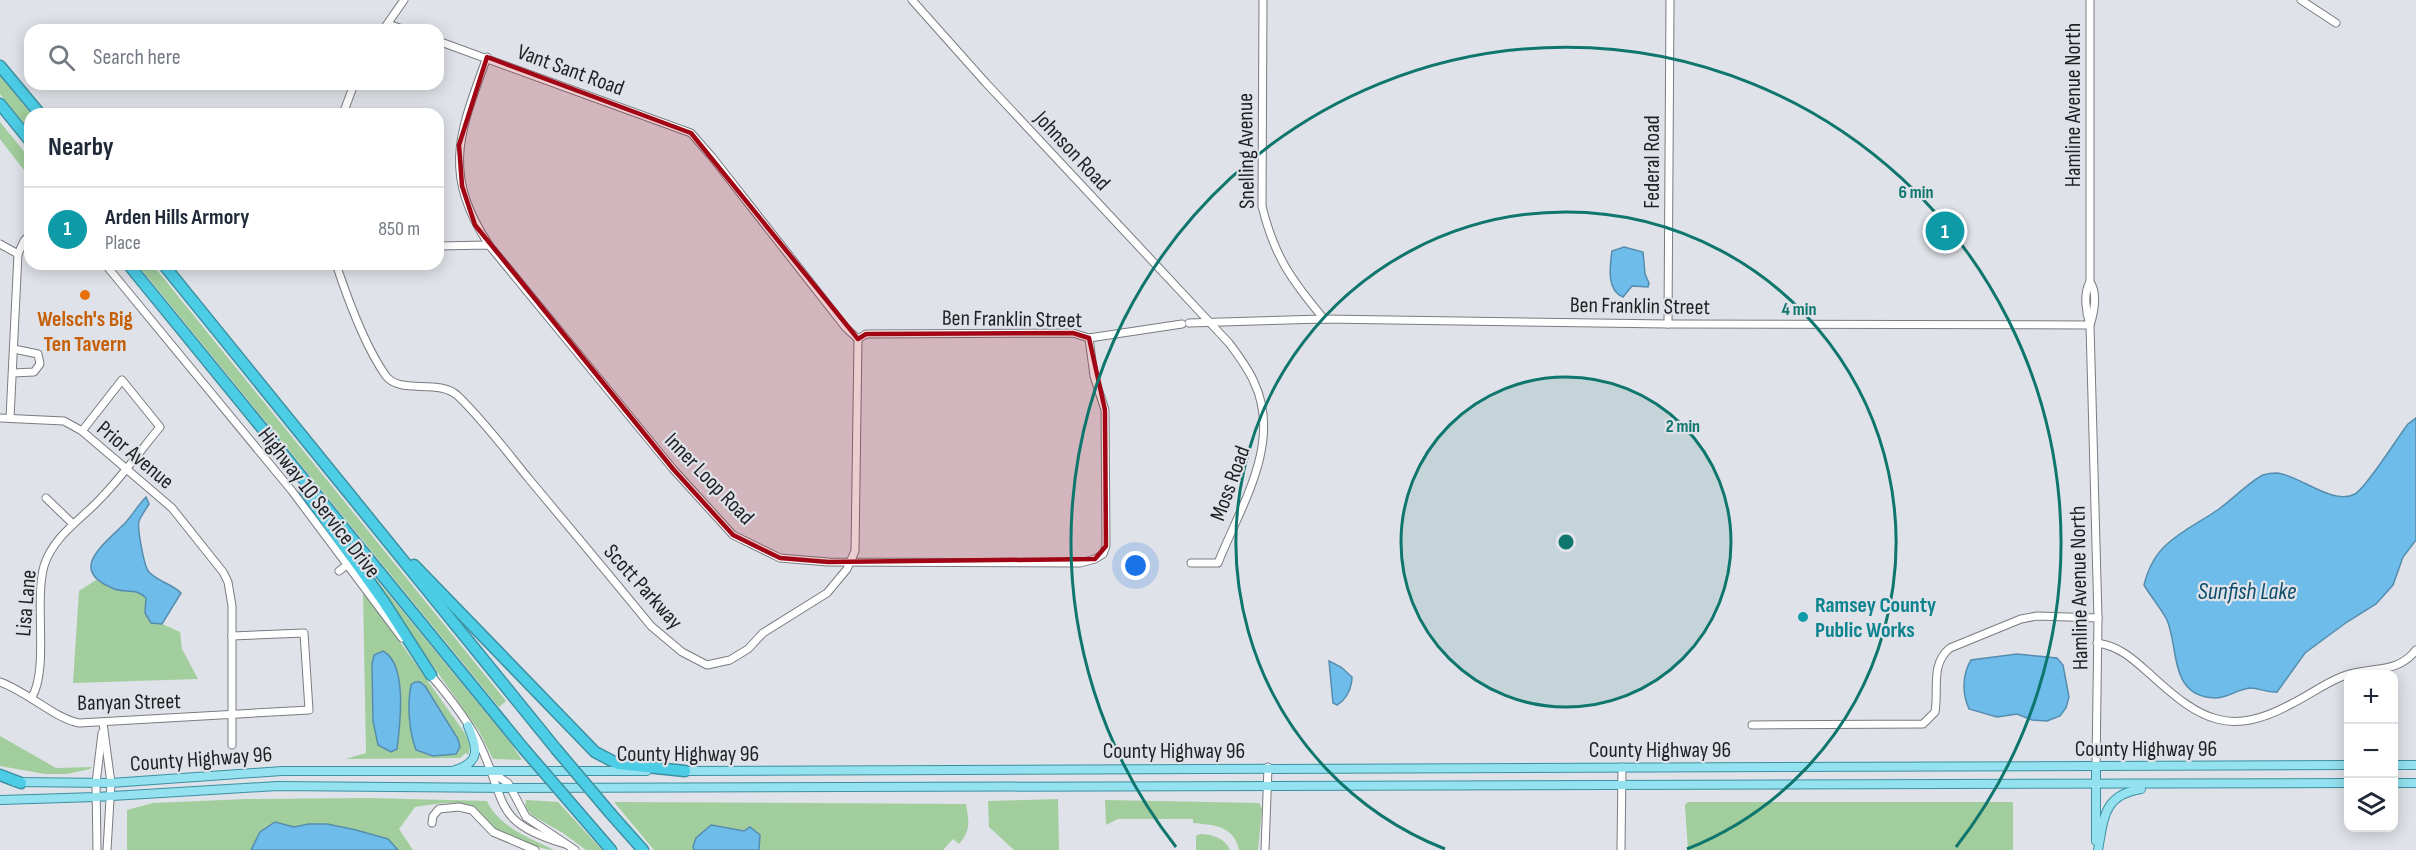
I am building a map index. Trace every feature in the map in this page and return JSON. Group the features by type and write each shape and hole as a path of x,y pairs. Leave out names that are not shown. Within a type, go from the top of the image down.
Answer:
{"highway":[{"path":"0,66 35,108"},
{"path":"0,104 24,134"},
{"path":"133,270 524,749 611,850"},
{"path":"168,270 556,749 643,850"},
{"path":"271,440 431,675"},
{"path":"370,520 595,752 618,764 685,771"},
{"path":"0,775 21,783"}],"main road":[{"path":"443,771 457,770 474,759 475,744 468,726"},
{"name":"County Highway 96","path":"0,780 21,783 111,783 282,771 2344,765"},
{"path":"2398,765 2416,765"},
{"name":"Hamline Avenue North","path":"2096,767 2097,850"},
{"name":"County Highway 96","path":"0,800 96,797 278,786 511,788 2344,783"},
{"path":"2398,783 2416,783"},
{"path":"2097,850 2106,812 2112,801 2131,790 2167,784"}],"street":[{"path":"387,24 404,0"},
{"name":"Johnson Road","path":"912,0 986,83 1209,322"},
{"name":"Snelling Avenue","path":"1263,0 1262,206 1269,236 1281,261 1300,291 1324,319"},
{"name":"Federal Road","path":"1668,324 1670,0"},
{"name":"Hamline Avenue North","path":"2090,0 2091,282 2094,287 2091,325 2098,618 2096,767"},
{"path":"2301,0 2336,23"},
{"name":"Vant Sant Road","path":"444,43 691,133 846,328 858,339"},
{"name":"Inner Loop Road","path":"487,57 465,120 459,145 461,176 475,225 673,469 733,535 780,558 851,562 1080,563 1103,554 1106,546 1105,410 1092,365 1089,338"},
{"path":"345,108 352,90"},
{"path":"10,418 18,254 24,241"},
{"path":"0,244 18,254"},
{"path":"444,246 489,245"},
{"name":"Highway 10 Service Drive","path":"110,270 292,491 431,675 479,743 504,808 518,823 542,836 565,844"},
{"name":"Scott Parkway","path":"338,270 343,287 372,351 387,378 398,384 446,388 456,395 651,626 682,652 707,664 730,660 748,649 763,633 827,593 851,562 855,551 858,339"},
{"name":"Ben Franklin Street","path":"858,339 866,334 1073,333 1089,338 1185,323 1324,319 1668,324 2091,325"},
{"name":"Moss Road","path":"1191,563 1218,563 1253,480 1262,449 1264,425 1261,403 1254,382 1229,343 1209,322"},
{"path":"13,373 34,372 40,364 38,354 34,351 14,348"},
{"name":"Lisa Lane","path":"33,697 39,677 42,574 50,554 73,524 101,499 160,427 122,380 82,431"},
{"name":"Prior Avenue","path":"0,418 64,421 82,431 172,508 223,572 230,594 232,745"},
{"path":"46,498 73,524"},
{"path":"339,571 347,565"},
{"path":"1752,725 1923,724 1935,712 1936,670 1943,654 1950,648 2021,619 2037,616 2098,618"},
{"name":"Banyan Street","path":"0,682 33,697 67,720 79,723 309,710 304,633 232,636"},
{"path":"2097,643 2113,645 2130,656 2178,700 2208,717 2225,722 2248,721 2269,715 2349,674 2400,665 2416,650"},
{"path":"103,723 111,783 107,850"},
{"path":"97,850 96,783 103,723"},
{"path":"1265,850 1268,767"},
{"path":"1621,850 1622,767"},
{"path":"491,772 503,779 511,788 526,817 575,850"},
{"path":"432,823 433,816 439,809 466,808 472,810 493,832 535,850"}],"highlighted area":[{"path":"487,57 691,133 858,339 866,334 1073,333 1089,338 1105,410 1106,546 1095,559 828,562 780,558 733,535 673,469 475,225 462,186 459,145"}],"green space":[{"path":"0,76 26,108 24,108 24,124 0,94"},
{"path":"0,122 24,152 24,170 0,139"},
{"path":"142,270 157,270 506,701 499,707"},
{"path":"371,573 522,760 493,759 479,731 368,574"},
{"path":"96,580 112,588 135,592 146,598 145,613 151,623 162,624 180,632 182,649 198,679 73,683 79,591"},
{"path":"363,590 464,732 470,749 468,755 466,753 460,758 345,759 366,753","holes":["372,664 398,673 400,705 397,749 373,721"]},
{"path":"0,736 56,768 92,767 67,774 45,774 0,766"},
{"path":"370,798 487,801 492,810 507,825 554,850 508,836 486,822 473,806 450,803 415,807 399,829 413,850 398,850 388,839 327,824 294,827 275,822 260,832 251,850 127,850 127,810 153,803 247,799"},
{"path":"1058,799 1059,850 1014,850 989,827 988,801"},
{"path":"526,800 558,802 602,850 586,850 563,833 533,816 525,808"},
{"path":"1105,800 1259,803 1262,809 1258,850 1239,850 1233,836 1228,831 1216,826 1193,823 1193,819 1118,819 1106,825"},
{"path":"614,802 966,804 968,826 959,844 953,839 943,850 759,850 760,835 711,825 693,847 694,850 654,850"},
{"path":"1688,802 2013,802 2013,850 1688,850 1685,805"},
{"path":"1200,834 1218,838 1225,842 1230,850 1196,850 1196,836"}],"water":[{"path":"1624,247 1643,252 1645,274 1649,283 1648,287 1632,286 1623,297 1614,289 1610,270 1612,251"},
{"name":"Sunfish Lake","path":"2416,418 2416,540 2403,557 2393,585 2376,604 2305,653 2277,692 2250,688 2215,698 2200,696 2190,689 2178,669 2167,620 2144,585 2158,554 2179,535 2219,509 2263,475 2277,473 2286,475 2337,496 2346,497 2355,494 2374,472 2408,424"},
{"path":"146,497 149,504 139,525 141,547 147,569 152,575 181,593 162,624 151,623 145,613 146,598 138,593 116,590 99,581 93,574 91,566 99,550"},
{"path":"383,651 391,658 399,681 400,725 397,749 391,752 378,745 373,721 372,664 374,655"},
{"path":"2017,654 2057,658 2063,665 2069,697 2066,708 2060,716 2047,721 2032,720 2017,714 1997,717 1969,709 1964,684 1971,660"},
{"path":"1329,661 1341,667 1352,677 1348,693 1337,705 1333,703"},
{"path":"420,682 425,686 458,739 460,747 456,754 433,756 416,750 410,726 409,709 411,685"},
{"path":"275,822 294,827 327,824 356,830 388,839 398,850 251,850 260,832"},
{"path":"711,825 744,831 750,827 760,835 759,850 694,850 696,838"}],"place":[{"name":"Arden Hills Armory","path":"1945,231"},
{"name":"Welsch's Big Ten Tavern","path":"85,295"},
{"name":"Ramsey County Public Works","path":"1803,617"}]}
